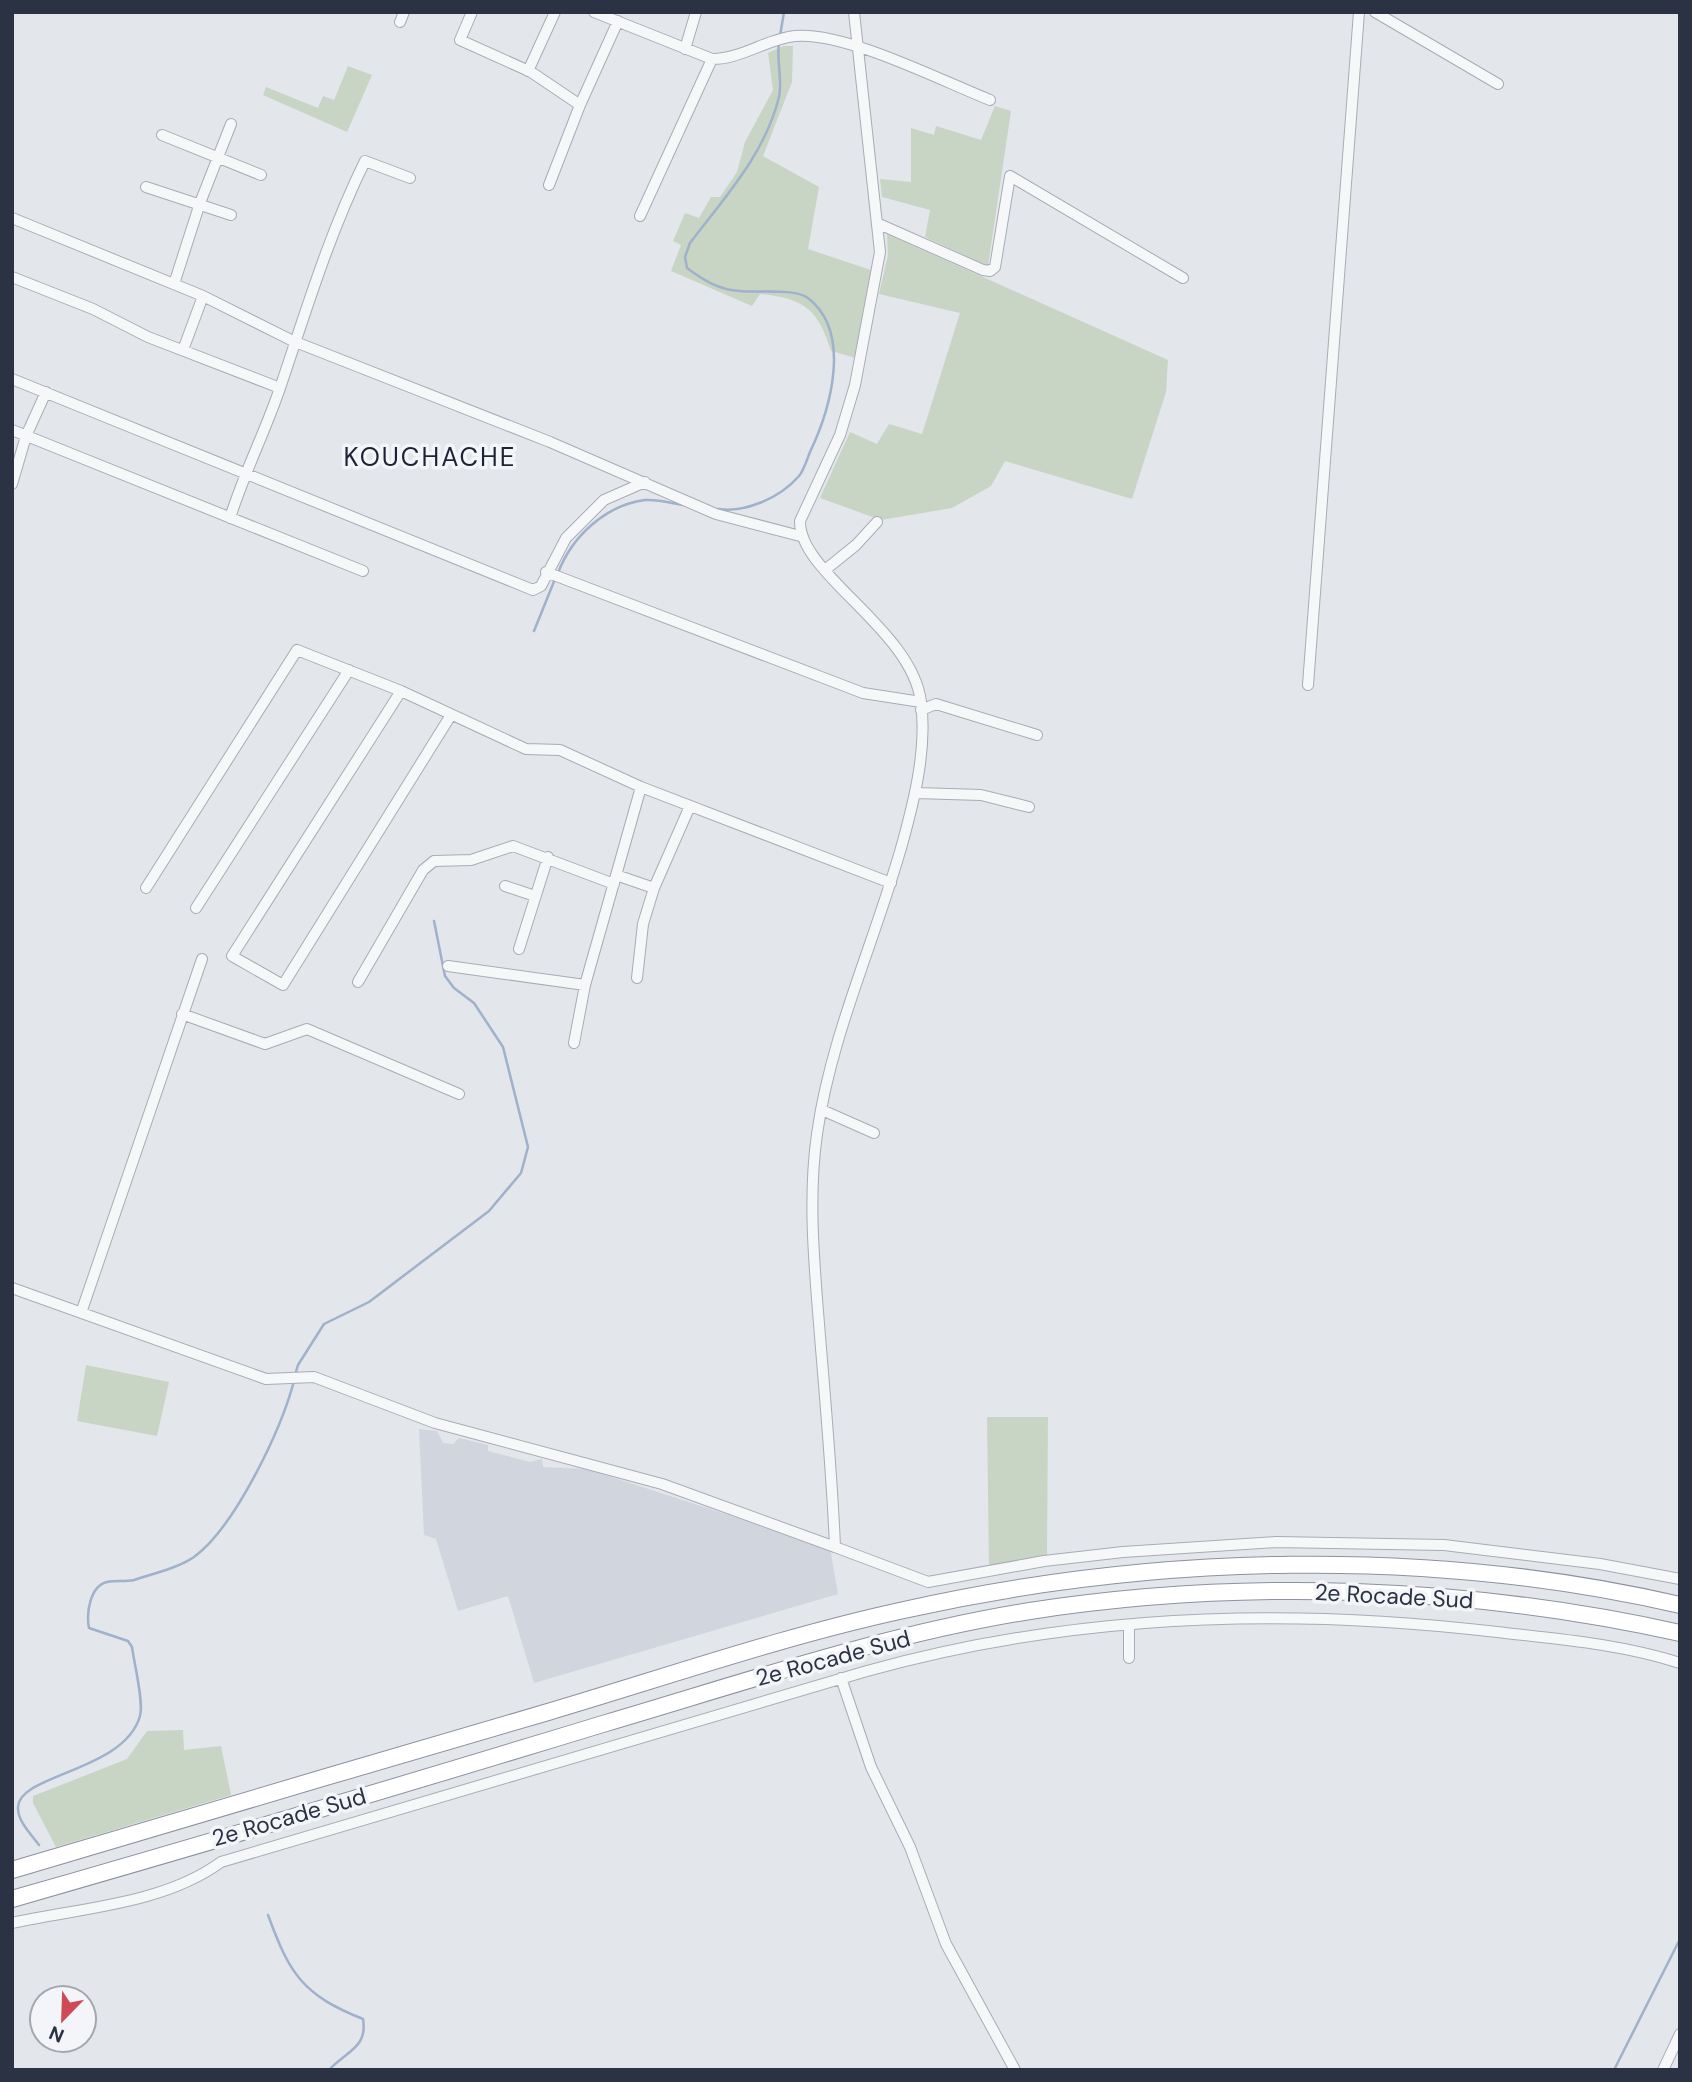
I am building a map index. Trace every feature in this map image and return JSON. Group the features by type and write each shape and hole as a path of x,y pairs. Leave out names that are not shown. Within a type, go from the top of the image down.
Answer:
{"highway":[{"name":"2e Rocade Sud","path":"12,1870 817,1632 983,1594 1169,1570 1361,1565 1565,1584 1680,1605"},
{"name":"2e Rocade Sud","path":"12,1899 765,1676 940,1629 1032,1611 1112,1601 1242,1593 1379,1593 1532,1606 1618,1619 1680,1633"}],"street":[{"path":"472,12 460,40 528,71 580,105"},
{"path":"528,71 555,12"},
{"path":"594,12 712,59 727,59 794,36 810,36 858,47 990,100"},
{"path":"548,185 580,105 629,12"},
{"path":"685,49 696,12"},
{"path":"835,1547 814,1267 812,1184 832,1061 891,883 916,793 921,706 913,668 898,647 825,569 800,536 800,522 840,435 855,386 880,252 854,12"},
{"path":"1308,685 1359,12"},
{"path":"1375,12 1498,84"},
{"path":"640,216 712,59"},
{"path":"174,284 200,203 231,124"},
{"path":"162,135 261,175"},
{"path":"230,518 245,473 280,388 293,341 345,201 365,161 410,178"},
{"path":"879,224 990,271 995,267 1010,176 1183,278"},
{"path":"146,187 232,215"},
{"path":"12,218 203,296 293,341 645,482 680,500 716,514 800,536"},
{"path":"12,277 280,388"},
{"path":"183,350 203,296"},
{"path":"12,379 533,590 541,586 566,538 604,500 645,482"},
{"path":"12,484 26,436 46,392"},
{"path":"12,430 363,572"},
{"path":"825,569 856,545 877,522"},
{"path":"546,572 863,693 921,706 936,704 1037,736"},
{"path":"146,888 297,650 401,691 526,749 560,750 641,787 891,883"},
{"path":"196,908 349,670"},
{"path":"401,691 232,956 283,985 451,715"},
{"path":"574,1043 585,985 641,787"},
{"path":"916,793 981,795 1029,807"},
{"path":"637,978 643,924 654,888 690,806"},
{"path":"358,982 428,865 434,862 471,860 506,846 521,848 615,879 654,888"},
{"path":"519,949 548,857"},
{"path":"505,886 535,896"},
{"path":"81,1313 202,959"},
{"path":"448,966 585,985"},
{"path":"182,1014 265,1044 307,1029 459,1094"},
{"path":"822,1110 874,1133"},
{"path":"12,1287 267,1379 279,1381 314,1377 435,1423 662,1484 928,1582 1044,1561 1123,1552 1276,1542 1444,1545 1600,1564 1680,1579"},
{"path":"12,1923 117,1902 197,1880 221,1862 841,1678 943,1650 1061,1630 1278,1618 1402,1621 1592,1643 1680,1663"},
{"path":"1129,1625 1129,1658"},
{"path":"841,1678 871,1767 910,1847 946,1944 1015,2070"},
{"path":"1665,2065 1680,2034"},
{"path":"1665,2065 1680,2062"}],"shaded area":[{"path":"419,1429 437,1431 443,1443 453,1444 459,1438 488,1445 488,1451 530,1462 542,1459 543,1467 587,1469 830,1548 838,1594 534,1683 508,1596 458,1611 436,1539 424,1535"}],"green space":[{"path":"783,46 793,46 792,82 763,156 819,187 808,249 871,270 856,358 831,351 821,325 807,308 798,303 760,294 752,306 671,271 681,245 673,241 685,213 699,218 711,197 720,197 737,172 745,142 773,90 768,53"},
{"path":"348,66 372,75 347,132 263,95 266,87 318,108 323,96 334,100"},
{"path":"995,106 1011,111 988,266 925,237 930,210 882,197 880,179 911,182 911,128 934,135 936,126 981,140"},
{"path":"887,234 1168,360 1166,392 1132,499 1005,461 991,486 952,508 881,520 820,498 850,432 877,444 889,424 922,434 960,313 879,294 888,255"},
{"path":"86,1365 169,1382 157,1436 77,1421"},
{"path":"987,1417 1048,1417 1047,1556 989,1567"},
{"path":"183,1730 184,1750 221,1746 231,1795 56,1847 33,1803 33,1796 127,1759 147,1731"}],"waterway":[{"path":"780,36 784,12"},
{"path":"718,509 739,509 762,502 782,491 799,476 818,435 830,394 833,372 834,351 830,331 822,313 808,298 794,293 740,291 718,286 687,268 685,257 690,243 754,156 773,118 779,97 779,43"},
{"path":"558,573 564,559 581,535 592,524 617,508 645,500 683,505"},
{"path":"534,631 555,579"},
{"path":"295,1375 298,1365 324,1324 369,1302 489,1211 521,1173 528,1147 503,1047 474,1003 454,988 445,976 434,921"},
{"path":"39,1845 20,1818 18,1808 22,1797 34,1787 94,1761 114,1749 130,1735 140,1716 140,1692 132,1647 128,1641 89,1628 88,1615 93,1594 107,1582 134,1580 180,1564 194,1557 210,1543 255,1476 279,1425 294,1381"},
{"path":"268,1915 284,1953 301,1980 326,2001 363,2019 364,2029 359,2043 329,2070"},
{"path":"1614,2070 1680,1939"}],"district":[{"name":"KOUCHACHE","path":"430,457"}]}
